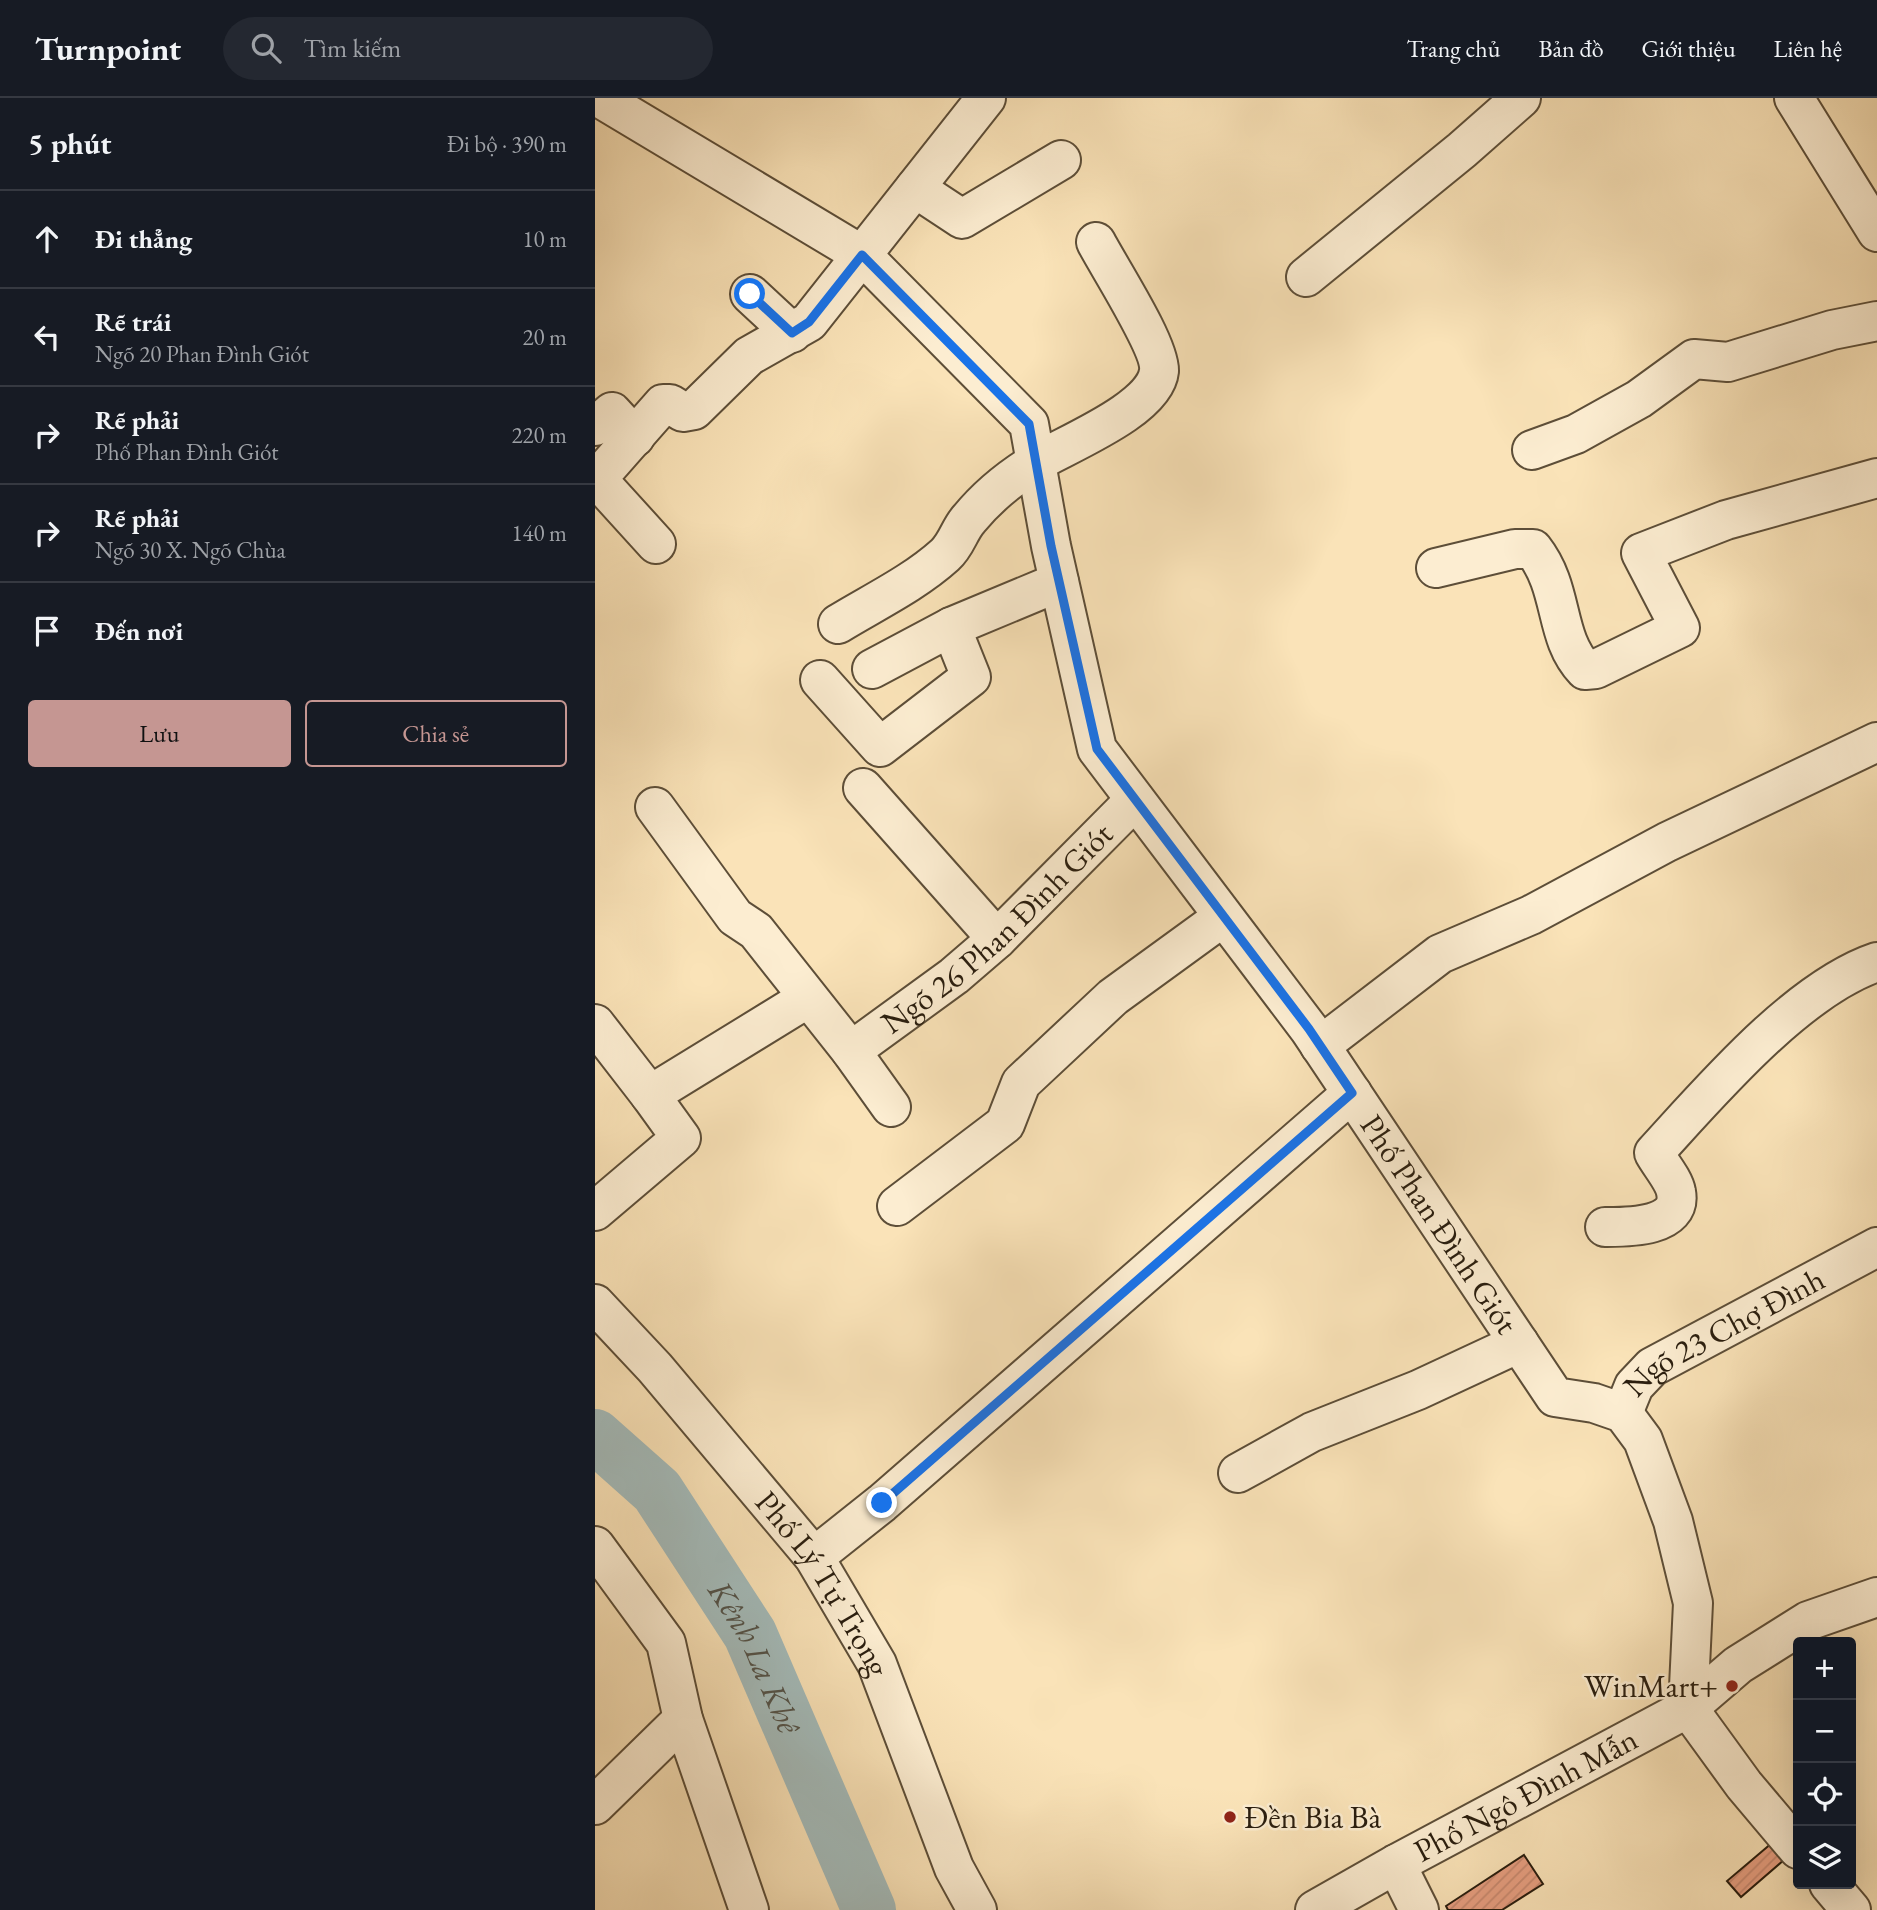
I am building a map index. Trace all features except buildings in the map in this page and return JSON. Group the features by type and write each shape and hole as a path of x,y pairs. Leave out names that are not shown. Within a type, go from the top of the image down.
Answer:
{"street":[{"name":"Phố Phan Đình Giót","path":"600,98 641,108 862,255 1029,424 1059,582 1097,749 1320,1046 1555,1397 1594,1403 1623,1413"},
{"path":"1307,277 1521,98"},
{"path":"1794,98 1877,232"},
{"path":"656,544 597,479 609,417 663,404 670,404 683,412 694,410 749,356 809,322 915,188 976,102"},
{"path":"915,188 962,219 1061,160"},
{"path":"838,624 915,577 946,554 957,541 966,522 988,499 1036,463 1129,411 1142,400 1159,372 1155,349 1096,242"},
{"path":"750,294 792,333"},
{"path":"1532,450 1576,434 1639,399 1694,359 1728,362 1832,330 1877,321"},
{"path":"1436,568 1515,548 1533,549 1553,580 1568,647 1584,670 1596,669 1680,628 1641,554 1726,520 1877,478"},
{"path":"872,669 951,627 1059,582"},
{"path":"820,680 880,747 971,677 951,627"},
{"path":"1320,1046 1440,954 1531,915 1667,842 1877,742"},
{"path":"863,788 997,939"},
{"name":"Ngõ 26 Phan Đình Giót","path":"851,1051 954,976 997,939 1135,800"},
{"path":"655,807 734,918 756,931 851,1051 891,1107"},
{"path":"897,1206 1005,1124 1021,1083 1113,997 1223,917"},
{"path":"1605,1227 1645,1226 1665,1217 1675,1204 1677,1192 1654,1153 1742,1058 1826,988 1877,962"},
{"path":"650,1095 808,998"},
{"path":"595,1024 681,1138 595,1211"},
{"path":"814,1557 882,1503 1352,1093"},
{"name":"Ngõ 23 Chợ Đình","path":"1623,1413 1634,1385 1652,1367 1877,1247"},
{"name":"Phố Lý Tự Trọng","path":"595,1304 655,1368 814,1557 877,1664 954,1868 977,1910"},
{"path":"1238,1473 1312,1432 1418,1390 1519,1343"},
{"path":"1623,1413 1643,1440 1673,1521 1693,1603 1688,1708 1744,1785 1793,1843"},
{"path":"595,1546 666,1643 683,1719 749,1910"},
{"name":"Phố Ngô Đình Mẫn","path":"1315,1910 1688,1708 1738,1665 1808,1621 1877,1597"},
{"path":"595,1805 683,1719"},
{"path":"1396,1864 1419,1910"},
{"path":"1833,1889 1851,1910"}],"waterway":[{"name":"Kênh La Khê","path":"595,1436 657,1491 750,1634 869,1910"}],"place":[{"name":"WinMart+","path":"1732,1686"},
{"name":"Đền Bia Bà","path":"1230,1817"}],"route":[{"path":"750,294 792,333 809,322 862,255 1029,424 1051,546 1097,749 1309,1029 1352,1093 882,1503"}]}
